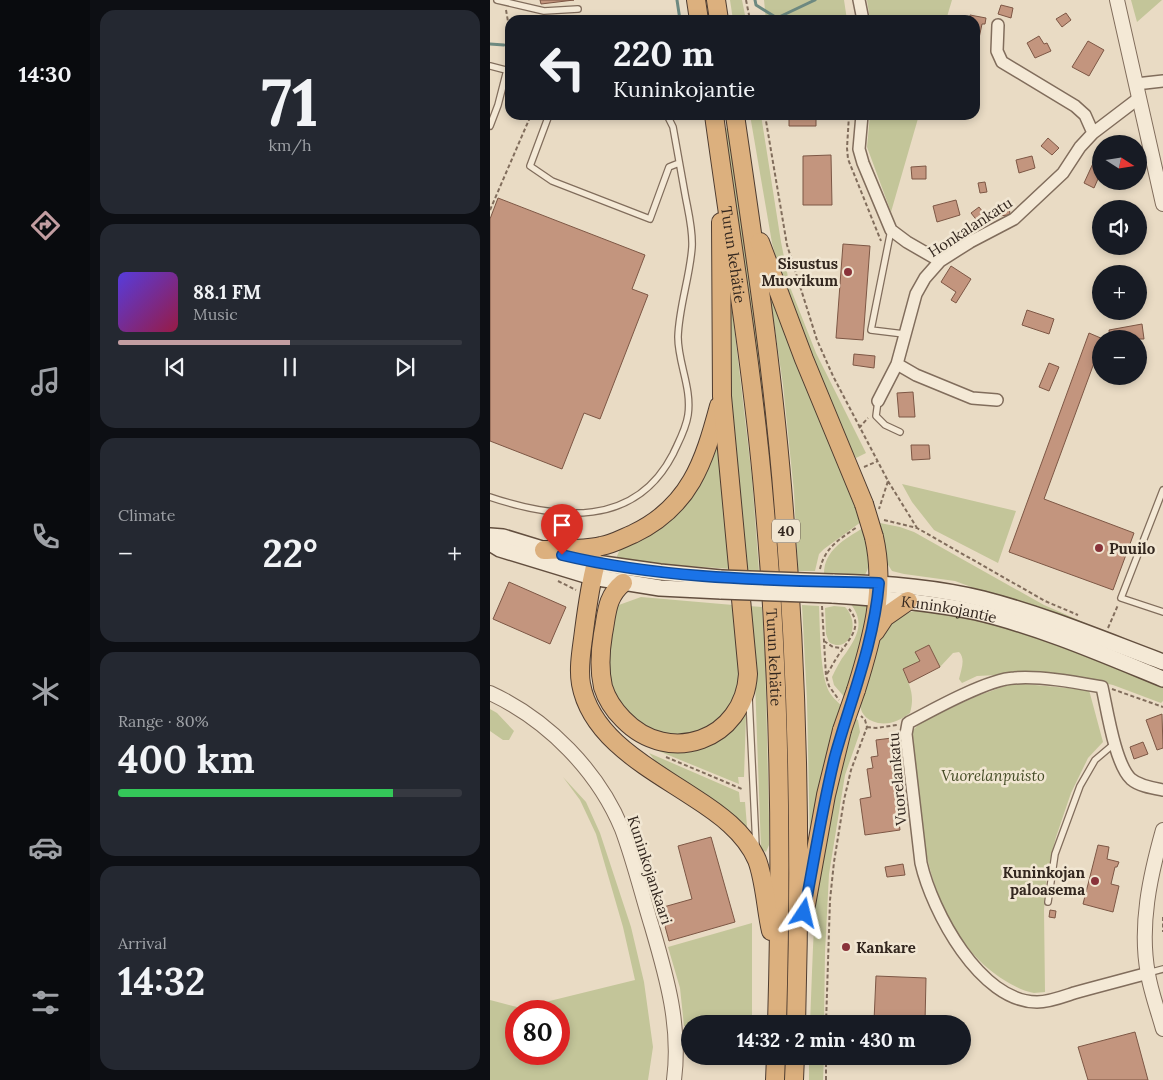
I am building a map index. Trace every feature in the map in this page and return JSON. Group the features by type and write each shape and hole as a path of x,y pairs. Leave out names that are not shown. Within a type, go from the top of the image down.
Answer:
{"highway":[{"path":"696,0 699,15"},
{"path":"716,0 718,15"},
{"name":"Turun kehätie","path":"715,120 747,337 765,511 777,727 777,1015"},
{"name":"Turun kehätie","path":"736,120 766,338 784,510 797,730 798,950 796,1015"},
{"path":"623,583 614,590 610,600 601,651 600,669 604,688 610,703 631,727 644,736 664,742 684,744 700,740 717,732 730,721 740,706 748,683 746,636 722,396 720,162"},
{"path":"749,211 804,359 871,508 879,591 870,639 856,690 842,730 826,795 798,950"},
{"path":"722,396 702,462 689,488 659,519 639,531 603,562 583,642 580,672 581,684 594,717 617,743 646,765 716,811 742,838 757,861 778,969"},
{"path":"544,550 583,548 603,562"},
{"path":"870,639 885,617 908,601"},
{"path":"775,1080 776,1065"},
{"path":"794,1080 795,1065"}],"main road":[{"name":"Kuninkojantie","path":"490,536 503,537 544,550 721,584"},
{"name":"Kuninkojantie","path":"490,543 500,549 556,568 603,562"},
{"name":"Kuninkojantie","path":"603,562 623,583 660,588 721,584 879,591 938,590 983,599 1058,622 1163,662"},
{"name":"Kuninkojantie","path":"879,591 908,601 935,604 996,617 1054,636 1163,680"}],"street":[{"path":"859,0 861,15"},
{"path":"1117,0 1163,204"},
{"path":"998,25 998,51 1002,62 1075,106 1084,115 1093,133"},
{"path":"1138,91 1163,81"},
{"name":"Honkalankatu","path":"878,401 897,364 916,294 925,278 940,261 970,242 1014,219 1063,174 1080,148 1093,133 1138,91"},
{"path":"862,120 860,149 863,163 890,230 940,261"},
{"path":"897,364 916,376 972,398 997,400"},
{"name":"Vuorelankatu","path":"1102,687 1067,681 1013,678 996,681 908,723 906,734 921,863 933,902 954,940 988,982 1006,993 1038,1002 1148,973"},
{"path":"1102,687 1122,765 1132,780 1142,785 1163,790"},
{"name":"Kuninkojankaari","path":"490,693 527,715 565,745 594,780 621,828 647,909 672,1002 676,1040 674,1080"},
{"path":"1163,830 1153,867 1145,926 1148,973 1163,1029"}],"lane":[{"path":"497,0 544,11 578,10"},
{"path":"490,66 505,70"},
{"path":"490,126 505,81"},
{"path":"547,120 530,166 552,181 650,219 669,167 680,163"},
{"path":"490,497 553,513 594,512 620,505 642,493 657,478 669,461 685,429 688,414 688,392 678,345 679,322 691,260 692,244 691,227 674,127 670,120"},
{"path":"890,230 871,330 904,334"},
{"path":"878,401 876,416 885,425 900,432"},
{"path":"1163,490 1121,598 1163,612"},
{"path":"748,683 757,861"},
{"path":"1048,902 1055,854 1080,786 1095,760 1115,743"},
{"path":"1148,973 1163,970"}],"path":[{"path":"746,0 749,15"},
{"path":"505,2 507,15"},
{"path":"490,210 529,120"},
{"path":"766,120 787,245 817,340 833,376 888,481 917,528"},
{"path":"863,467 878,461"},
{"path":"871,508 884,496 888,481"},
{"path":"882,520 917,528 1045,601 1081,616"},
{"path":"1115,631 1108,628 1121,598"},
{"path":"826,676 843,648 851,639 856,622 852,611 845,605"},
{"path":"839,700 829,686 826,676 824,641 833,647 843,648"},
{"path":"1102,687 1130,694 1158,706 1163,706"},
{"path":"826,1015 830,900 834,862 850,770 867,727 865,720 861,716"},
{"path":"867,727 876,728 908,723"},
{"path":"1163,916 1163,932"},
{"path":"826,1065 826,1080"}],"green space":[{"path":"730,0 742,0 745,15 732,15"},
{"path":"764,0 844,0 846,15 766,15"},
{"path":"867,0 952,0 948,15 869,15"},
{"path":"1131,0 1162,0 1137,22"},
{"path":"751,120 762,120 790,287 816,353 866,453 856,458 833,417 784,288 772,243"},
{"path":"870,120 918,120 891,212 867,147"},
{"path":"726,128 730,131 766,402 781,571 775,571 724,129"},
{"path":"729,283 752,478 759,571 744,570 730,392"},
{"path":"769,289 853,491 861,522 819,554 815,571 798,571 794,492 783,385"},
{"path":"719,435 732,569 615,561 620,549 661,526"},
{"path":"902,484 1016,511 998,563 934,530 912,502"},
{"path":"880,523 914,532 1044,605 1122,639 955,581 892,571 885,560"},
{"path":"863,528 869,552 869,564 865,575 856,577 824,574 828,558 837,546"},
{"path":"641,597 733,605 739,658 736,689 726,711 710,727 700,732 677,736 648,731 640,726 616,700 609,677 609,654 616,606"},
{"path":"850,603 868,603 869,610 847,700 834,685 832,677 854,640 858,628 857,616"},
{"path":"802,605 819,606 825,679 830,693 844,708 810,845 807,701"},
{"path":"749,606 762,607 769,819 769,845 766,852 761,849 754,653"},
{"path":"834,606 845,607 852,621 852,629 847,641 836,645 829,642 826,634 825,608"},
{"path":"778,609 784,609 791,817 788,1015 783,1015"},
{"path":"920,610 990,620 1040,636 1163,686 1163,701 1161,703 1113,685 1095,681 1017,674 977,676 962,683 959,679 963,661 959,652 953,653 940,667 929,645 915,652 920,661 903,670 911,691 910,713 903,718 887,723 878,723 868,719 862,712 861,694 863,683 883,628 893,620"},
{"name":"Vuorelanpuisto","path":"1014,683 1089,690 1103,742 1088,758 1071,793 1056,837 1047,874 1044,910 1045,992 1035,993 1005,981 990,970 968,947 951,922 938,894 922,834 909,740 912,731 921,722 977,696"},
{"path":"490,709 497,713 514,731 509,740 503,740 490,731"},
{"path":"746,715 744,777 738,777 739,784 652,747 666,750"},
{"path":"853,717 858,720 860,732 845,775 829,874 824,1015 810,1015 818,877 831,801"},
{"path":"649,753 739,792 740,802 745,802 748,838 712,801 656,762"},
{"path":"563,777 586,802 600,833 631,927 644,982 653,1047 648,1080 490,1080 490,1000 505,1004 505,1065 570,1065 570,1000 554,1000 635,980 623,927 596,834 580,800"},
{"path":"752,923 752,1015 683,1015 680,988 668,947"},
{"path":"809,1065 824,1065 823,1080 809,1080"}],"building":[{"path":"540,0 574,0 541,4"},
{"path":"1001,5 1013,8 1011,18 998,14"},
{"path":"1066,13 1071,20 1062,27 1056,19"},
{"path":"980,17 986,18 985,24 982,24 980,34"},
{"path":"1039,36 1044,44 1047,43 1051,51 1035,58 1027,43"},
{"path":"1088,41 1104,50 1089,76 1072,67"},
{"path":"789,120 816,120 816,126 789,126"},
{"path":"1048,138 1059,148 1052,155 1041,146"},
{"path":"831,155 832,205 803,205 803,156"},
{"path":"1032,156 1035,168 1019,173 1016,160"},
{"path":"926,166 926,179 912,179 911,167"},
{"path":"1092,166 1092,187 1084,183"},
{"path":"985,182 987,192 980,193 978,183"},
{"path":"498,198 645,255 632,289 648,295 600,419 584,413 562,469 490,441 490,219"},
{"path":"956,200 960,215 937,222 933,206"},
{"path":"1009,204 1010,215 997,216 996,206"},
{"path":"979,207 987,217 979,223 971,213"},
{"path":"843,244 870,246 863,340 836,338"},
{"path":"951,266 971,279 956,303 951,300 956,292 941,282"},
{"path":"1027,310 1054,319 1049,334 1022,325"},
{"path":"1142,324 1143,330 1109,330"},
{"path":"1089,333 1092,334 1092,368 1044,499 1134,533 1113,590 1009,552"},
{"path":"854,354 875,356 874,368 853,365"},
{"path":"1049,363 1059,367 1049,391 1039,387"},
{"path":"913,392 915,417 899,417 897,393"},
{"path":"911,445 929,445 930,459 912,460"},
{"path":"509,582 566,607 550,644 493,619"},
{"path":"929,645 940,667 909,683 903,669 920,661 915,652"},
{"path":"1162,714 1163,748 1157,750 1146,720"},
{"path":"892,738 896,767 892,768 900,830 865,835 860,799 871,797 867,769 873,768 871,757 878,756 876,740"},
{"path":"1143,742 1148,754 1134,759 1130,747"},
{"path":"711,837 735,922 669,941 660,908 692,899 678,846"},
{"path":"1098,845 1109,847 1107,859 1119,862 1117,867 1115,867 1111,884 1119,886 1113,912 1083,904"},
{"path":"903,864 905,875 887,877 885,867"},
{"path":"1050,910 1056,911 1055,918 1049,917"},
{"path":"876,976 926,978 925,1015 874,1015"},
{"path":"1135,1032 1148,1080 1088,1080 1078,1047"}],"waterway":[{"path":"677,0 679,15"},
{"path":"755,0 756,5 772,15"},
{"path":"783,15 815,0"},
{"path":"490,44 504,45"}],"place":[{"name":"Sisustus Muovikum","path":"848,272"},
{"name":"Puuilo","path":"1099,548"},
{"name":"Kuninkojan paloasema","path":"1095,881"},
{"name":"Kankare","path":"846,947"}],"route":[{"path":"562,555 612,566 721,578 879,583 870,639 861,674 842,730 826,795 804,913"}]}
